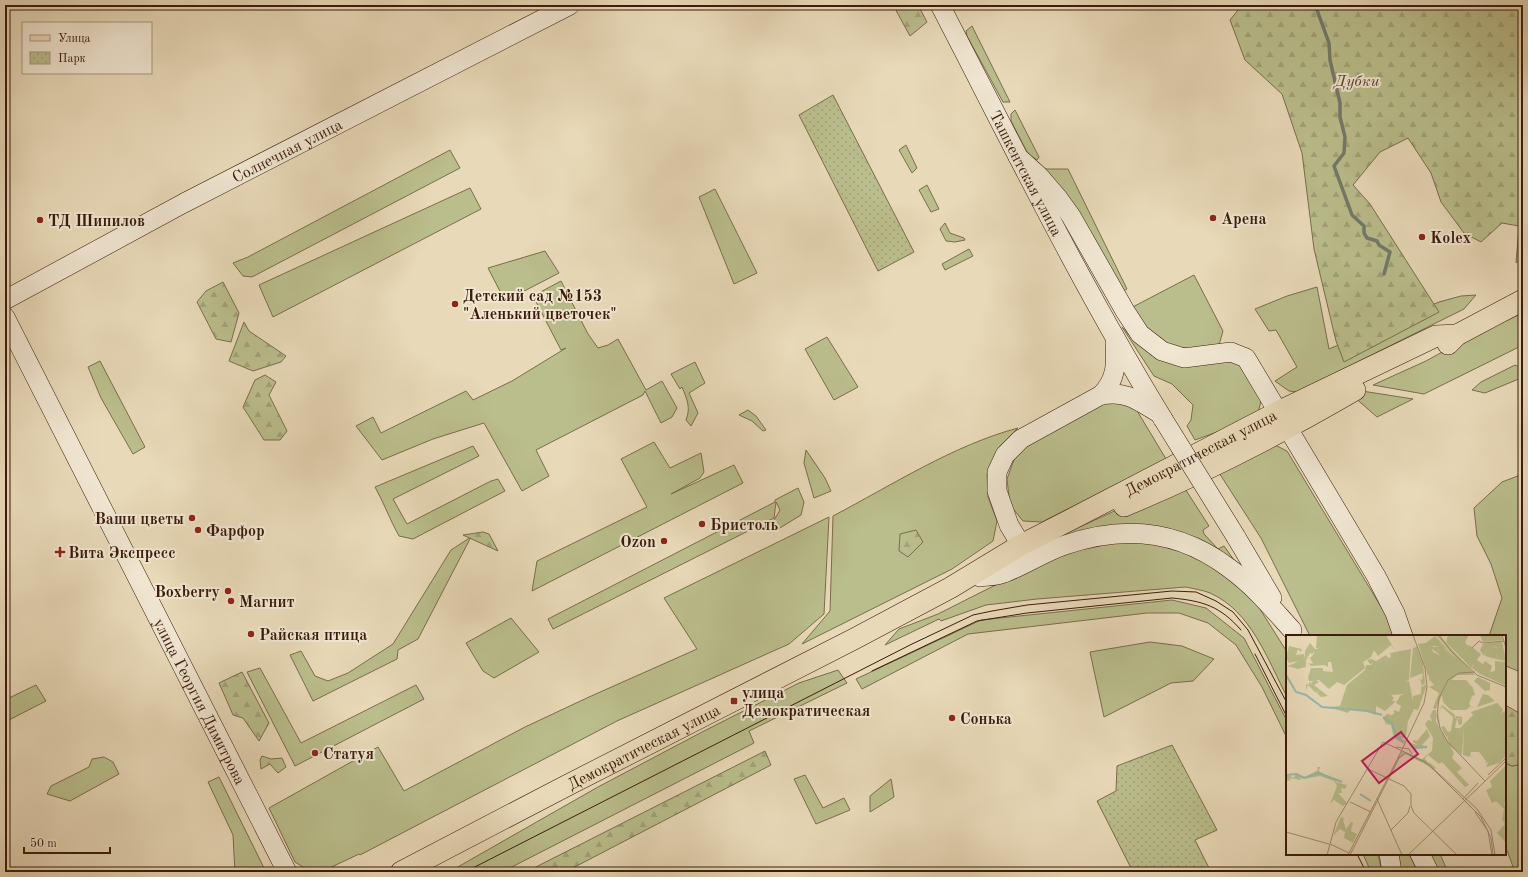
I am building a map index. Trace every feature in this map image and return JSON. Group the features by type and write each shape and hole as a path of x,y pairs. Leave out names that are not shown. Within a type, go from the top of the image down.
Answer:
{"main road":[{"name":"Солнечная улица","path":"5,300 184,203 570,5"},
{"name":"Ташкентская улица","path":"940,5 1018,157 1115,340 1294,633"},
{"path":"1018,157 1039,176 1067,210 1140,334 1162,351 1184,358 1231,352 1246,358 1376,576 1395,613 1403,635"},
{"name":"Демократическая улица","path":"950,588 980,577 1091,520 1161,490 1436,336 1457,335 1523,300"},
{"name":"улица Георгия Димитрова","path":"5,316 287,872"},
{"path":"1021,545 1009,525 997,491 997,472 1005,455 1021,438 1101,395 1109,387 1114,378 1116,365 1115,340"},
{"path":"1101,395 1115,393 1128,395 1161,417"},
{"name":"Демократическая улица","path":"400,872 854,640 950,588 1021,545 1283,421"},
{"path":"980,577 1003,573 1064,545 1096,537 1115,533 1134,533 1163,537 1194,546 1230,568 1257,592 1294,633"},
{"path":"1388,855 1392,872"},
{"path":"1420,855 1429,872"}],"green space":[{"path":"893,5 918,5 927,22 910,36"},
{"name":"Дубки","path":"1242,5 1523,5 1523,257 1516,263 1519,226 1502,223 1481,242 1464,233 1441,202 1431,173 1408,138 1380,152 1353,185 1370,204 1439,312 1344,362 1336,341 1314,249 1302,153 1282,94 1245,60 1230,20"},
{"path":"972,26 1010,102 1003,102 967,36 966,31"},
{"path":"833,95 914,252 878,271 799,115"},
{"path":"1015,110 1039,157 1037,160 1028,154 1011,121 1011,114"},
{"path":"906,145 917,168 912,173 899,150"},
{"path":"450,150 460,168 252,277 243,276 233,263 248,257"},
{"path":"1042,169 1068,169 1127,289 1120,293"},
{"path":"927,185 939,209 931,212 919,190"},
{"path":"470,188 481,209 273,317 259,285"},
{"path":"715,189 757,273 734,284 699,197"},
{"path":"945,223 950,233 964,238 965,240 955,242 946,241 940,229"},
{"path":"969,249 973,256 945,270 942,264"},
{"path":"545,251 559,273 505,301 488,268"},
{"path":"1194,275 1223,331 1219,345 1199,350 1169,346 1125,311"},
{"path":"561,281 588,334 598,348 608,345 618,339 646,390 662,381 677,408 672,417 661,423 645,391 643,395 536,450 549,476 522,491 484,423 433,439 382,460 356,426 373,417 381,433 466,391 473,400 512,381 566,348 561,350 533,296"},
{"path":"223,282 239,313 231,342 216,339 197,302 206,291"},
{"path":"1317,287 1329,349 1439,302 1461,296 1476,295 1464,309 1297,392 1289,391 1275,381 1297,367 1276,330 1269,331 1255,309 1287,296"},
{"path":"1523,313 1523,345 1424,394 1373,385 1426,361 1462,341"},
{"path":"244,322 249,331 286,356 281,362 253,371 229,361"},
{"path":"1122,327 1149,352 1174,364 1190,365 1220,359 1234,360 1240,363 1249,375 1261,401 1258,413 1242,423 1195,440 1187,426 1191,420 1193,405 1172,384 1154,376"},
{"path":"827,337 858,387 834,400 805,349"},
{"path":"100,361 145,447 133,454 101,398 88,367"},
{"path":"695,362 705,383 689,393 698,413 691,426 686,420 688,404 682,387 680,389 671,374"},
{"path":"1515,365 1523,369 1523,376 1521,378 1485,393 1472,390 1481,382"},
{"path":"265,375 276,382 269,395 287,431 280,440 264,440 243,407 255,380"},
{"path":"1362,391 1413,399 1377,417 1353,396"},
{"path":"1109,397 1133,404 1166,459 1042,522 1023,521 1010,505 1007,479 1015,457 1039,436"},
{"path":"748,410 756,416 766,430 763,431 752,421 739,415"},
{"path":"1018,428 999,447 987,474 988,497 997,521 993,541 952,569 802,644 830,611 833,516 947,455 994,435"},
{"path":"654,442 670,468 701,453 704,472 700,478 671,494 734,465 743,483 532,591 537,561 647,507 621,459"},
{"path":"1271,443 1287,451 1386,615 1393,635 1310,635 1261,538 1214,465"},
{"path":"473,446 479,456 393,499 407,524 491,481 498,479 505,491 413,539 399,536 375,487"},
{"path":"806,450 825,478 831,491 814,498 804,463"},
{"path":"1523,474 1523,673 1506,665 1506,635 1489,635 1502,598 1491,564 1477,536 1474,508 1502,482"},
{"path":"1180,481 1209,526 1203,530 1204,534 1218,549 1224,546 1234,560 1178,536 1056,542 1062,535"},
{"path":"798,488 804,502 801,515 775,531 770,527 780,510 776,502 774,518 553,629 548,619 775,502 775,500"},
{"path":"829,517 824,614 789,644 617,721 360,855 359,854 321,872 311,872 295,862 269,808 378,747 404,791 525,727 697,649 664,598"},
{"path":"916,530 923,542 908,557 899,551 900,534"},
{"path":"483,532 489,534 498,551 463,535"},
{"path":"1134,533 1203,553 1258,606 1286,650 1286,695 1257,638 1237,612 1224,601 1210,593 1186,587 1037,599 986,605 941,621 939,619 885,645 899,629 938,614 1031,567 1074,548"},
{"path":"471,537 418,639 398,650 397,659 313,701 290,655 301,651 315,676 328,681 348,673 393,644 451,550"},
{"path":"1172,600 1206,608 1244,638 1286,719 1286,736 1262,687 1236,645 1208,623 1179,613 1147,613 968,634 862,689 856,679 981,620"},
{"path":"511,618 539,652 494,678 483,671 466,643"},
{"path":"1150,642 1182,646 1214,659 1193,681 1171,683 1104,717 1090,652"},
{"path":"260,668 301,743 416,685 424,699 295,766 247,672"},
{"path":"838,670 847,683 749,731 754,743 502,872 449,872 598,787 704,731 799,683"},
{"path":"242,672 269,723 259,741 243,718 233,715 219,683"},
{"path":"36,685 46,701 5,722 5,700"},
{"path":"1506,706 1523,715 1523,764 1512,766 1506,763"},
{"path":"1172,745 1217,830 1195,840 1211,872 1133,872 1097,801 1116,791 1117,766"},
{"path":"765,751 771,765 565,872 526,872"},
{"path":"262,756 271,759 282,758 286,767 278,773 270,764 261,769 260,760"},
{"path":"104,757 113,762 119,774 70,801 47,794 51,786 89,767 92,759"},
{"path":"1506,763 1512,766 1523,764 1523,872 1515,872 1506,848"},
{"path":"805,775 823,808 844,798 850,810 816,824 794,779"},
{"path":"219,777 266,872 235,872 233,835 208,782"},
{"path":"891,779 894,797 870,812 870,796"},
{"path":"1363,855 1378,855 1382,872 1371,872"},
{"path":"1396,855 1410,855 1418,872 1399,872"},
{"path":"1428,855 1440,855 1448,872 1435,872"}],"waterway":[{"path":"1317,5 1317,10 1329,43 1330,60 1340,103 1340,117 1345,137 1344,153 1334,166 1352,215 1364,226 1364,233 1367,238 1377,241 1379,245 1390,252 1384,274"}],"tram line":[{"path":"465,872 910,645 973,615 992,611 1027,605 1172,591 1196,592 1216,601 1233,612 1248,630 1286,701"},
{"path":"872,671 977,621 1027,613 1172,598 1193,601 1210,606 1226,615 1241,630"},
{"path":"1255,654 1286,715"},
{"path":"1358,855 1366,872"}],"place":[{"name":"Арена","path":"1213,218"},
{"name":"ТД Шипилов","path":"40,220"},
{"name":"Kolex","path":"1422,237"},
{"name":"Детский сад №153 \"Аленький цветочек\"","path":"455,304"},
{"name":"Ваши цветы","path":"192,518"},
{"name":"Бристоль","path":"702,524"},
{"name":"Фарфор","path":"198,530"},
{"name":"Ozon","path":"664,541"},
{"name":"Вита Экспресс","path":"60,552"},
{"name":"Boxberry","path":"228,591"},
{"name":"Магнит","path":"231,601"},
{"name":"Райская птица","path":"251,634"},
{"name":"улица Демократическая","path":"734,701"},
{"name":"Сонька","path":"952,718"},
{"name":"Статуя","path":"315,753"}]}
